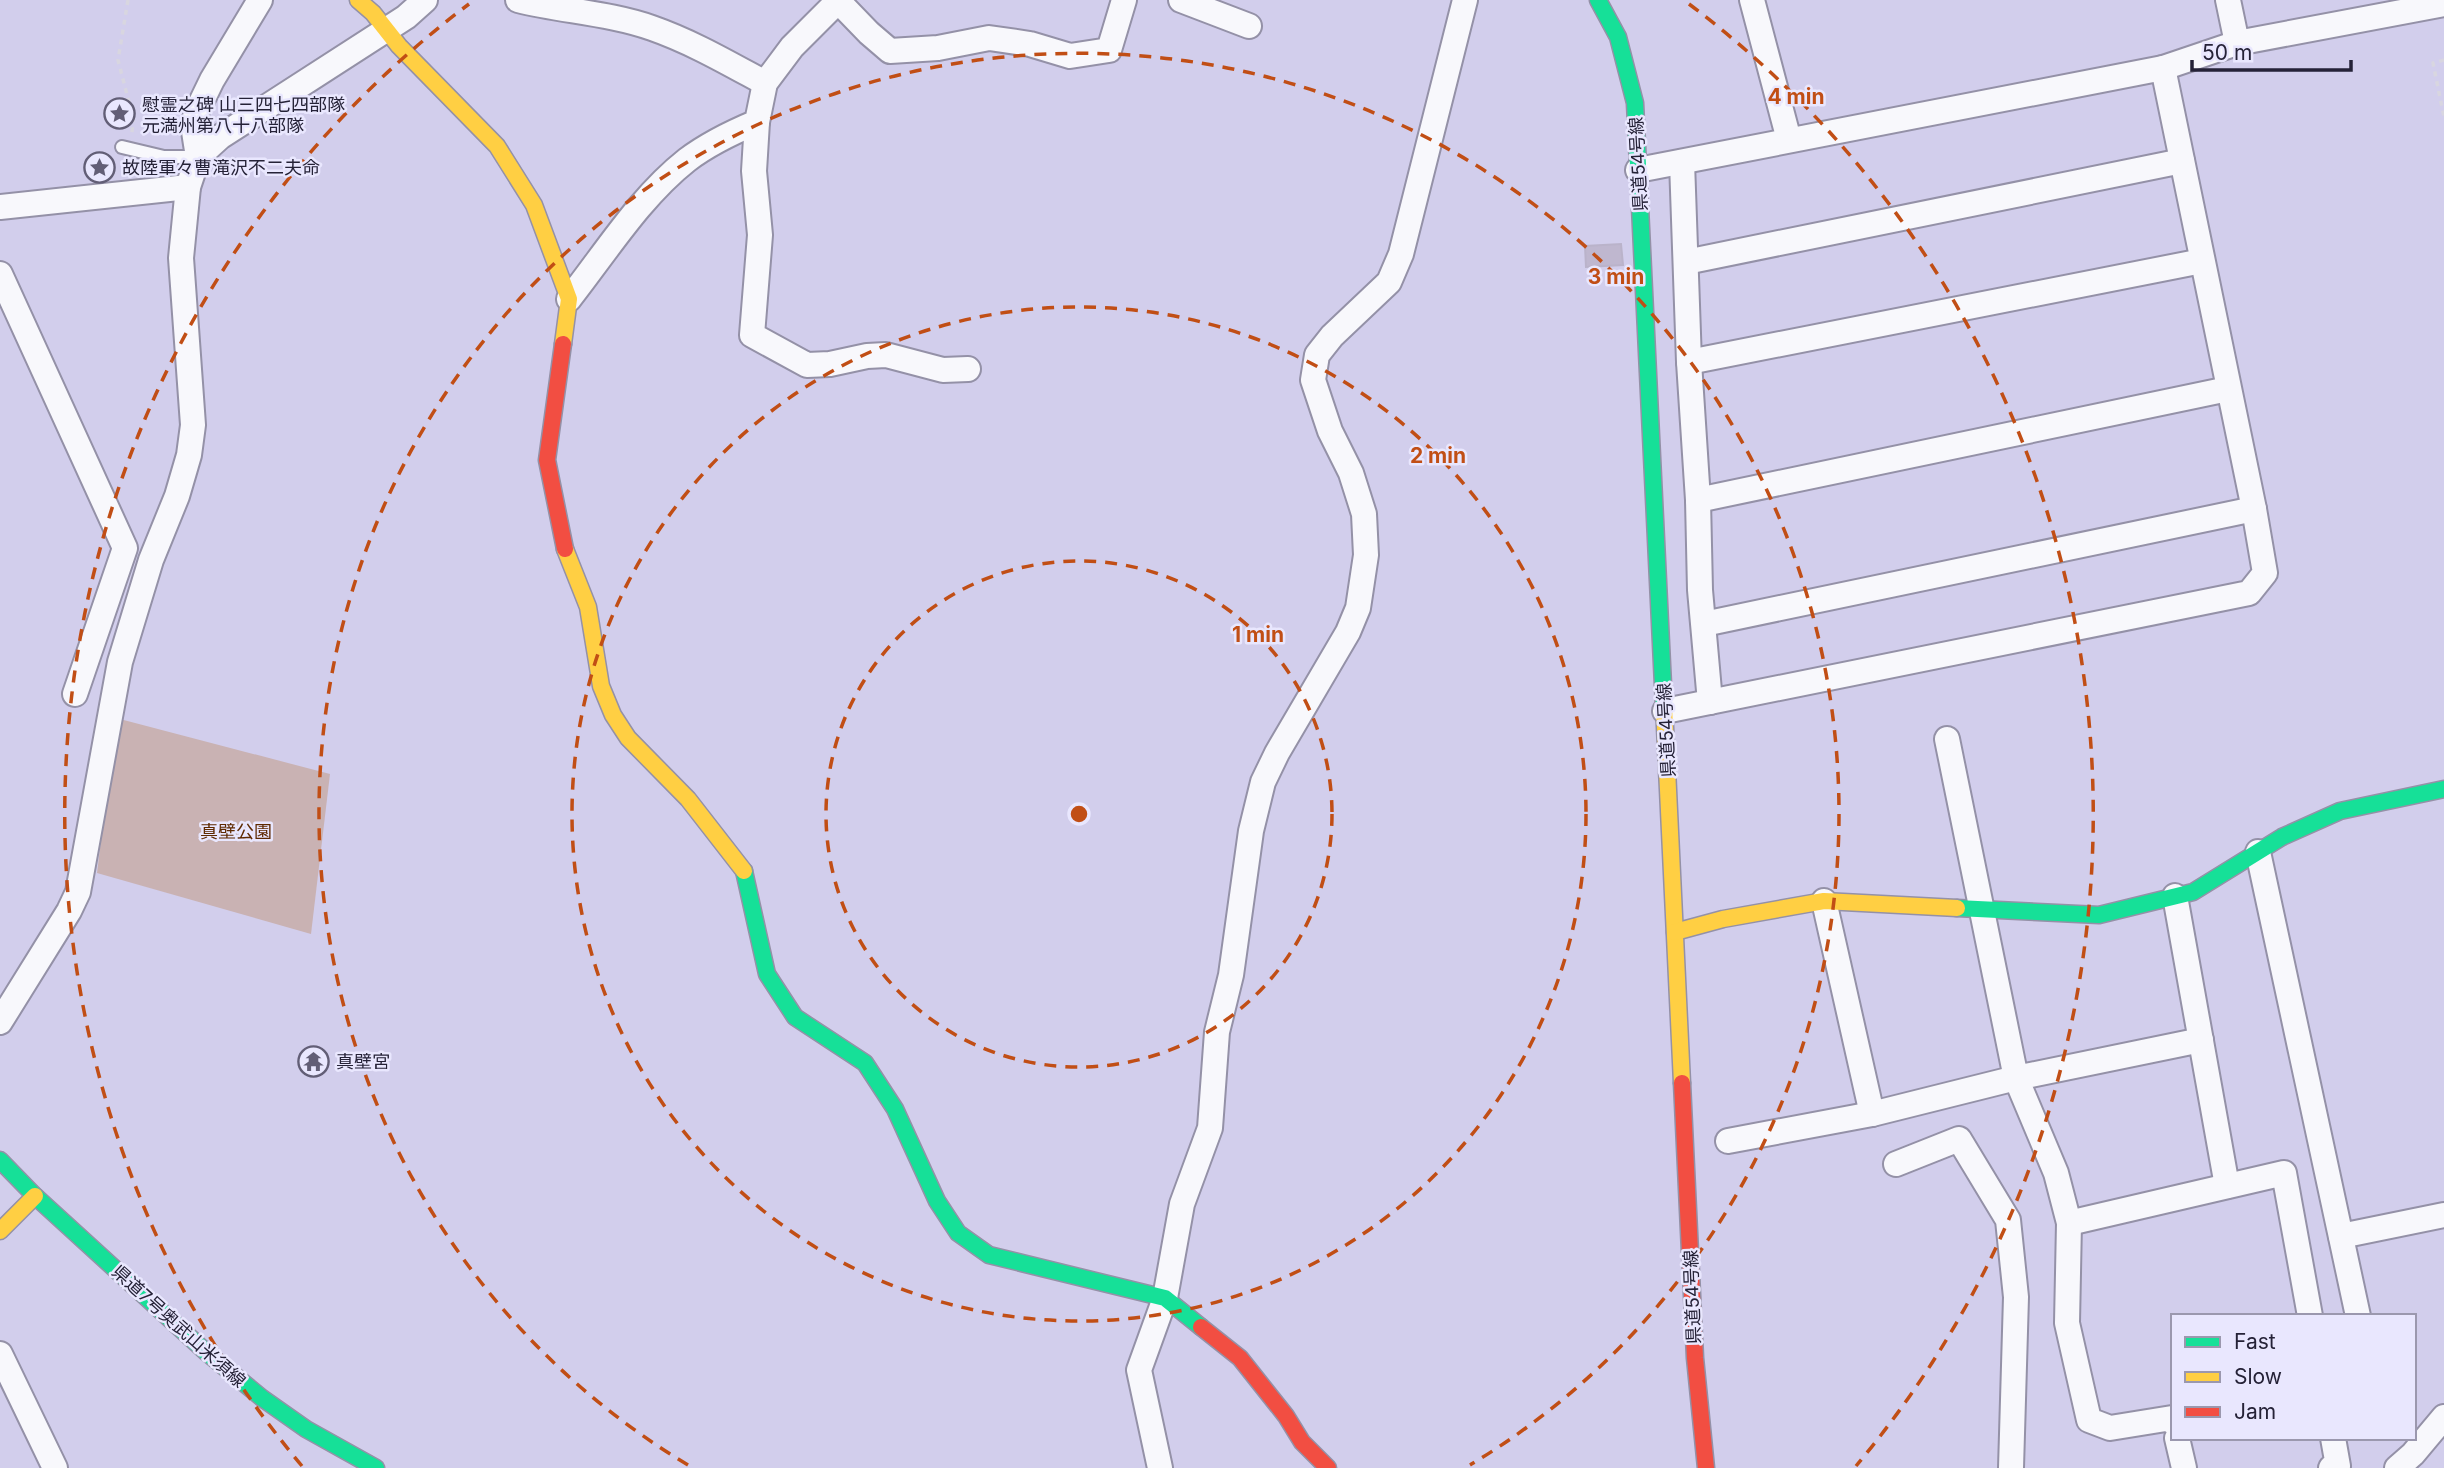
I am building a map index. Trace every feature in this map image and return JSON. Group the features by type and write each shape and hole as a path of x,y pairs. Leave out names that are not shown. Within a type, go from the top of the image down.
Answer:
{"street":[{"path":"0,1022 78,892 120,662 151,560 177,496 189,454 193,425 181,258 188,187 198,157 193,125 212,80 260,0"},
{"path":"358,0 399,47 496,146 534,205 569,299 547,460 562,542 588,607 601,686 613,715 628,738 688,799 744,872 767,974 795,1017 865,1063 895,1109 937,1201 958,1233 989,1255 1165,1298 1240,1357 1302,1441 1328,1468"},
{"path":"198,157 220,137 406,17 425,0"},
{"path":"519,0 593,13 651,28 710,53 765,83"},
{"path":"968,369 943,370 886,355 807,365 751,335 760,235 754,171 757,122 765,83 792,47 839,1 890,51 937,48 989,38 1030,44 1070,56 1110,50 1124,0"},
{"path":"1181,0 1249,26"},
{"path":"1160,1468 1139,1370 1165,1298 1182,1204 1210,1128 1217,1032 1231,975 1251,831 1263,782 1277,753 1348,632 1358,608 1366,555 1364,514 1351,473 1330,431 1313,380 1317,355 1332,336 1389,282 1402,254 1465,0"},
{"name":"県道54号線","path":"1598,0 1613,22 1627,62 1635,103 1695,1358 1706,1468"},
{"path":"1752,0 1789,140"},
{"path":"2228,0 2237,43"},
{"path":"1638,170 2163,68 2237,43 2444,4"},
{"path":"1665,711 2249,593 2265,573 2163,68"},
{"path":"569,299 653,191 687,160 729,134 757,122"},
{"path":"1686,262 2182,161"},
{"path":"1682,162 1700,590 1710,702"},
{"path":"0,207 188,187"},
{"path":"1689,362 2202,261"},
{"path":"0,274 125,548 151,560"},
{"path":"1698,499 2228,389"},
{"path":"1704,624 2254,509"},
{"path":"75,695 125,548"},
{"path":"1947,739 2016,1078 2056,1172 2069,1223 2067,1323 2088,1420 2110,1428 2171,1418"},
{"path":"1675,932 1723,919 1824,901 2099,915 2193,892 2283,837 2340,811 2444,789"},
{"path":"2258,852 2358,1314"},
{"path":"2175,896 2227,1186"},
{"path":"1824,901 1872,1114"},
{"path":"1728,1141 1872,1114 2016,1078 2201,1040"},
{"path":"1896,1164 1959,1139 2008,1220 2016,1297 2011,1468"},
{"name":"県道7号奥武山米須線","path":"0,1160 35,1196 206,1352 261,1398 306,1429 376,1468"},
{"path":"2069,1223 2284,1173 2311,1314"},
{"path":"0,1231 35,1196"},
{"path":"2342,1236 2444,1215"},
{"path":"0,1354 55,1468"},
{"path":"2398,1468 2444,1418"},
{"path":"2177,1440 2184,1468"},
{"path":"2331,1468 2338,1466 2333,1440"}],"lane":[{"path":"126,148 163,157 198,157"}],"path":[{"path":"126,148 133,118 118,60 128,0"},
{"path":"2444,60 2433,62 2444,117"}],"green space":[{"name":"真壁公園","path":"116,718 330,774 311,934 97,873"}],"building":[{"path":"1621,244 1623,265 1586,267 1585,246"}],"traffic: fast":[{"path":"1598,0 1618,37 1635,103 1664,706"},
{"path":"1957,908 2099,915 2193,892 2282,837 2340,811 2444,789"},
{"path":"744,871 767,974 795,1017 865,1063 895,1109 937,1201 958,1233 989,1255 1165,1298 1201,1327"},
{"path":"0,1160 35,1196 206,1352 262,1398 306,1429 376,1468"}],"traffic: slow":[{"path":"358,0 497,146 534,205 569,299 563,344"},
{"path":"565,549 588,607 601,686 613,715 628,738 688,799 744,871"},
{"path":"1664,706 1682,1083"},
{"path":"1675,932 1723,919 1824,901 1957,908"},
{"path":"0,1231 35,1196"}],"traffic: jam":[{"path":"563,344 547,460 565,549"},
{"path":"1682,1083 1695,1358 1706,1468"},
{"path":"1201,1327 1240,1358 1286,1416 1302,1442 1328,1468"}],"place":[{"name":"慰霊之碑 山三四七四部隊 元満州第八十八部隊","path":"119,114"},
{"name":"故陸軍々曹滝沢不二夫命","path":"99,167"},
{"name":"真壁宮","path":"313,1061"}]}
